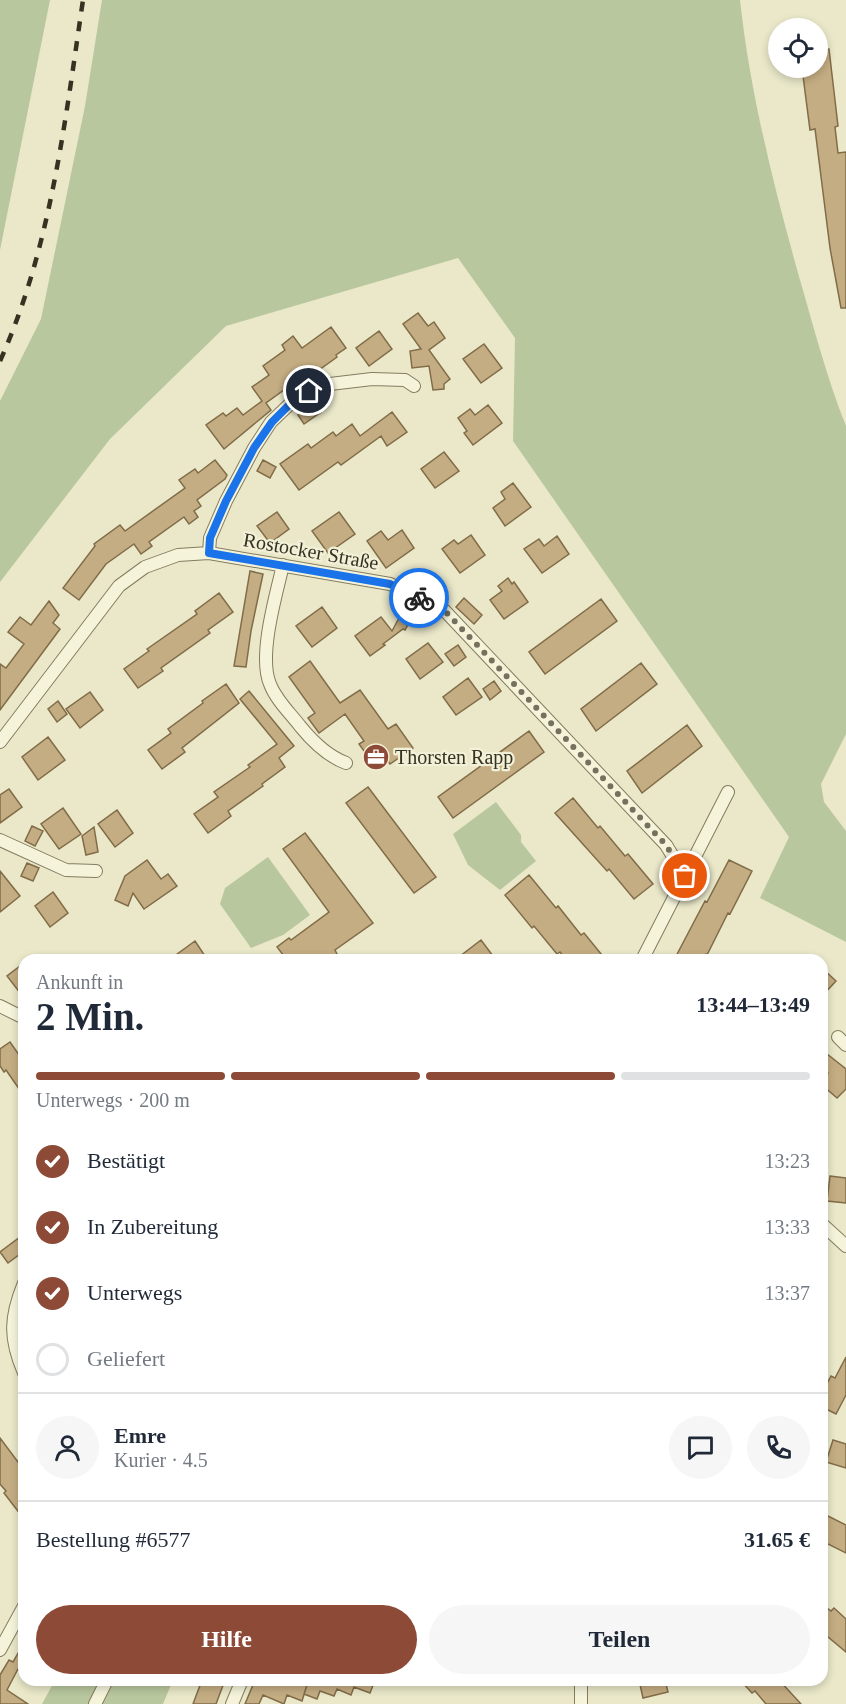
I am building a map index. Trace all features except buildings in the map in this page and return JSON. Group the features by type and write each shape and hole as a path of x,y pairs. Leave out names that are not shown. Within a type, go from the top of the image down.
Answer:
{"street":[{"path":"209,553 210,538 226,501 254,448 272,422 293,401 309,391 330,384 383,379 405,380 414,386"},
{"name":"Rostocker Straße","path":"0,742 119,586 145,567 178,555 209,553 390,584 445,611 666,845 685,876"},
{"path":"283,565 268,638 269,683 276,696 312,740 333,758 346,763"},
{"path":"645,954 728,792"},
{"path":"0,840 66,870 96,871"},
{"path":"0,1006 18,1015"},
{"path":"828,1230 846,1246"},
{"path":"18,1300 12,1332 18,1359"},
{"path":"0,1650 18,1617"},
{"path":"95,1704 104,1686"},
{"path":"232,1704 240,1686"},
{"path":"580,1704 581,1686"}],"green space":[{"path":"0,0 50,0 0,250"},
{"path":"102,0 740,0 756,103 771,171 820,350 846,426 846,734 821,784 824,802 846,831 846,942 760,898 789,837 513,441 515,338 458,258 226,326 110,439 0,582 0,401 41,319 85,106"},
{"path":"496,802 521,835 521,842 536,861 500,890 468,865 453,834"},
{"path":"268,857 310,915 283,935 251,948 220,904 225,888"},
{"path":"52,1686 170,1686 163,1704 42,1704"}],"railway":[{"path":"0,361 32,274 44,229 62,138 83,0"}],"way so far":[{"path":"419,598 445,611 571,742 666,845 685,876"}],"place":[{"name":"Thorsten Rapp","path":"376,757"}],"route":[{"path":"309,391 293,401 272,422 254,448 226,501 210,538 209,553 390,584 419,598"}]}
